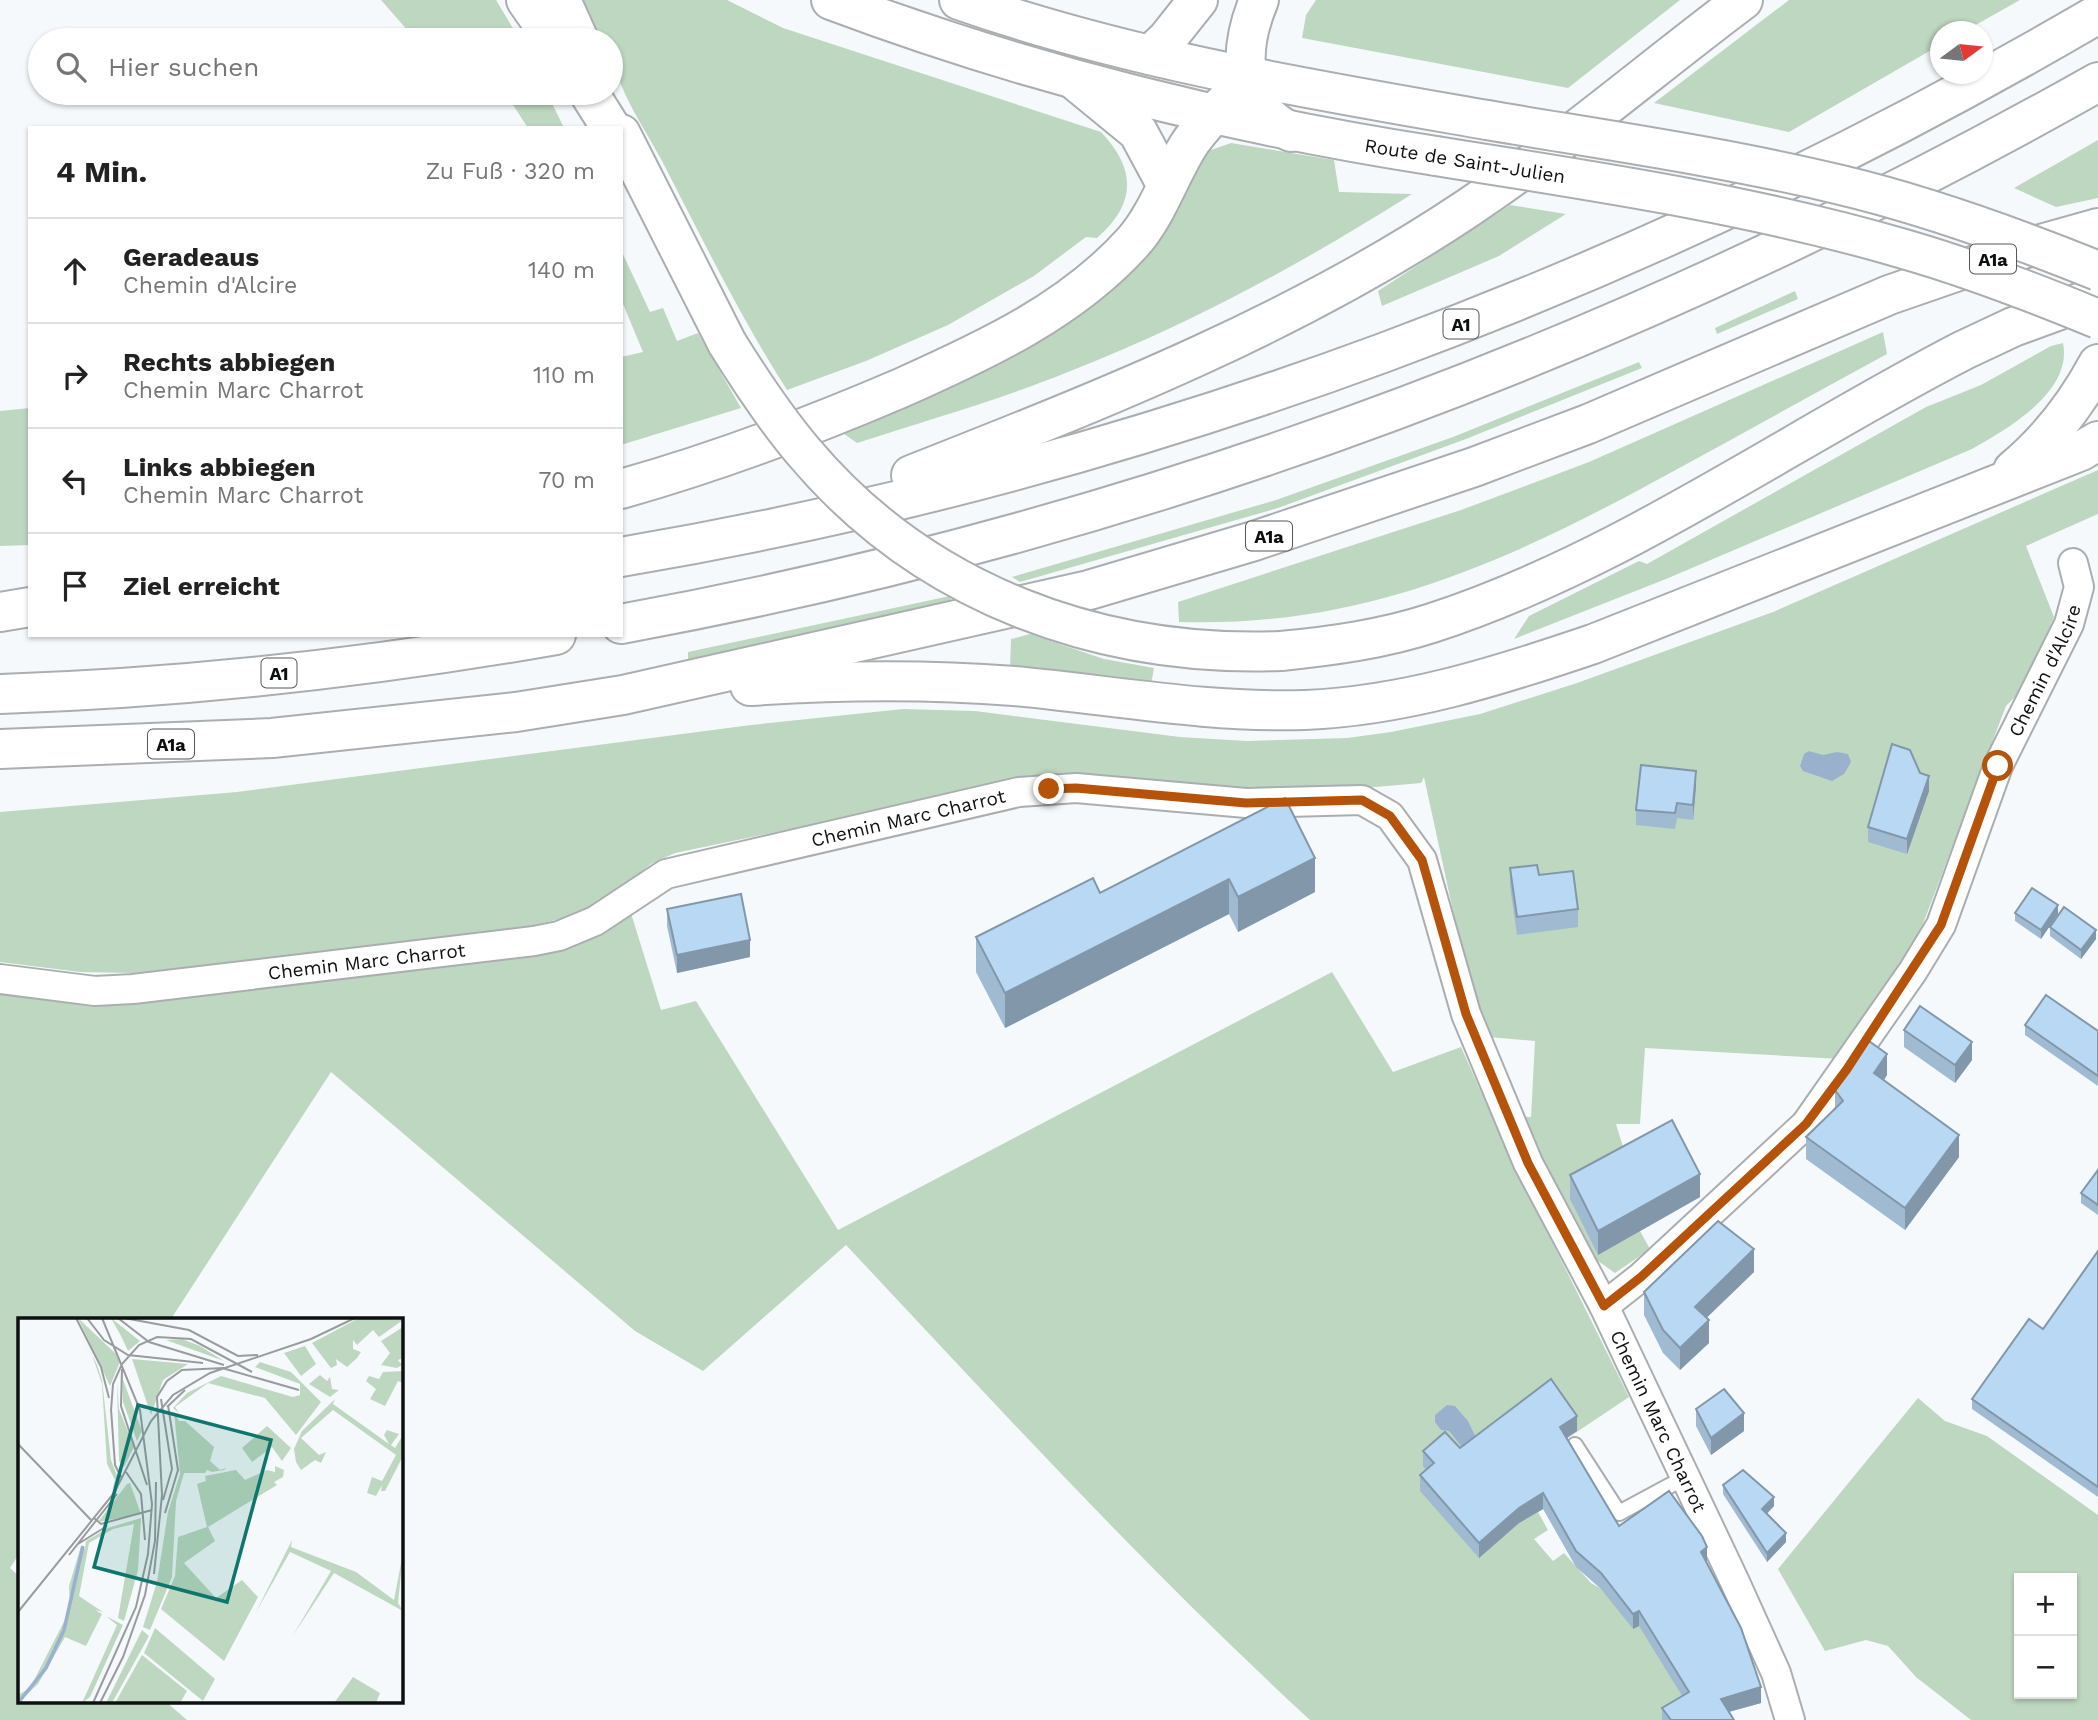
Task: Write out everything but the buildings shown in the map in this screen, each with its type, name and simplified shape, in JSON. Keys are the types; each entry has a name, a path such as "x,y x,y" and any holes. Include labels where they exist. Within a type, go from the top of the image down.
{"main road":[{"path":"526,0 565,22"},
{"name":"Route de Saint-Julien","path":"831,0 922,34 1077,82 1214,116 1292,132 1581,179 1792,220 1904,249 2098,319"},
{"path":"960,0 1074,37 1248,78 1715,159 1842,185 1948,215 2098,271"},
{"path":"1150,55 1198,0"},
{"path":"1259,0 1245,37 1248,78 1255,100 1268,118 1292,132"},
{"path":"781,525 1104,399 1272,322 1468,208 1593,117 1743,0"},
{"name":"A1","path":"623,557 781,525 947,487 1169,427 1440,332 1660,241 1844,153 2098,14"},
{"path":"623,488 811,425 967,358 1066,300 1133,241 1155,208 1191,142 1248,78"},
{"path":"1077,82 1125,118 1138,132 1166,184"},
{"path":"623,624 768,595 946,553 1185,484 1394,413 1589,335 1757,261 1938,170 2098,82"},
{"path":"597,105 610,126"},
{"path":"608,105 617,126"},
{"path":"626,148 727,343 777,417 831,482 898,538 973,586 1012,605 1054,621 1134,643 1221,653 1281,651 1389,634 1441,620 1521,589 1664,517 1953,356 2013,327 2098,296"},
{"name":"A1a","path":"0,749 272,738 465,719 623,695 1088,590 1370,504 1588,424 1889,295 2016,251 2098,228"},
{"path":"1988,487 2026,458 2052,433 2098,364"},
{"path":"623,695 897,680 1015,686 1243,710 1305,710 1379,702 1511,672 1593,644 2081,451 2098,441"},
{"path":"0,612 28,607"},
{"path":"0,628 28,626"},
{"name":"A1","path":"0,694 246,676 423,656 543,637"}],"street":[{"name":"Chemin d'Alcire","path":"1604,1306 1641,1277 1806,1124 1913,971 1941,925 1998,766 2069,624 2079,587 2073,563"},
{"name":"Chemin Marc Charrot","path":"0,979 95,991 133,989 534,941 559,936 594,921 666,874 1019,792 1076,788 1246,803 1362,800 1390,816 1422,860 1466,1014 1528,1163 1604,1306 1776,1673 1790,1720"}],"lane":[{"path":"1575,1445 1619,1513 1684,1478"}],"green space":[{"path":"381,0 496,0 513,28 406,28"},
{"path":"581,0 727,0 783,28 1101,132 1121,159 1126,173 1125,199 1110,225 1097,238 1086,237 1034,276 948,325 866,361 787,390 737,306 629,103 623,89 623,28 595,28"},
{"path":"1316,0 1680,0 1568,88 1302,38 1306,15"},
{"path":"1789,0 2020,0 1983,21 1930,21 1930,51 1789,132 1654,103"},
{"path":"513,105 553,105 563,126 527,126"},
{"path":"2098,140 2098,198 2056,207 2014,188"},
{"path":"1231,143 1334,160 1339,192 1412,194 1245,291 1113,354 1016,392 857,443 837,429 1169,221 1208,151"},
{"path":"1510,205 1566,214 1499,256 1382,306 1378,291"},
{"path":"623,254 650,312 663,308 677,341 698,333 741,408 623,444 623,357 643,352 623,304"},
{"path":"1795,291 1798,299 1717,334 1715,328"},
{"path":"1883,332 1887,354 1622,499 1502,556 1442,580 1380,599 1316,613 1249,621 1179,622 1178,602 1461,510 1589,462"},
{"path":"2063,343 2063,361 2058,377 2048,393 2019,420 1972,449 1666,579 1514,639 1529,616 1639,561 1647,564 1926,407 1981,385 2051,346"},
{"path":"1639,362 1642,368 1466,439 1278,508 1020,582 1012,577 1276,500 1453,437"},
{"path":"28,408 28,545 0,546 0,411"},
{"path":"2098,470 2098,514 2026,546 2054,617 2025,687 2006,706 1921,929 1840,1059 1645,1048 1640,1124 1616,1124 1629,1166 1598,1255 1640,1231 1650,1249 1615,1273 1588,1254 1546,1174 1521,1117 1531,1117 1535,1041 1489,1037 1469,985 1424,777 1421,783 1330,791 1250,790 1055,774 675,853 651,864 600,905 573,916 504,932 133,973 80,972 0,962 0,812 237,792 751,725 903,709 975,711 1180,737 1247,741 1347,738 1391,732 1480,714 1577,683 1773,612"},
{"path":"950,596 952,605 688,660 688,652"},
{"path":"1030,634 1104,659 1154,668 1151,685 1010,670 1011,639"},
{"path":"630,910 661,1010 696,1001 838,1230 1332,972 1393,1072 1461,1047 1511,1159 1629,1397 1541,1456 1566,1495 1538,1512 1548,1530 1534,1539 1553,1561 1564,1553 1591,1583 1603,1590 1633,1629 1641,1625 1689,1708 1668,1720 1310,1720 1131,1546 846,1245 703,1371 635,1331 331,1072 172,1318 18,1318 18,1556 10,1568 18,1575 18,1702 166,1702 187,1720 0,1720 0,992 44,999 147,1002 540,950"},
{"path":"1918,1398 1945,1421 1987,1436 2098,1515 2098,1720 1971,1720 1916,1677 1888,1646 1866,1640 1825,1651 1778,1569"}],"water":[{"path":"1809,751 1823,755 1837,752 1848,754 1851,762 1844,774 1832,781 1803,771 1800,766 1804,754"},
{"path":"1447,1405 1455,1406 1468,1421 1478,1442 1466,1452 1449,1431 1441,1430 1435,1422 1435,1415"}],"route":[{"path":"1049,789 1076,788 1246,803 1362,800 1390,816 1422,860 1466,1014 1528,1163 1604,1306 1641,1277 1806,1124 1847,1069 1941,925 1998,766"}]}
